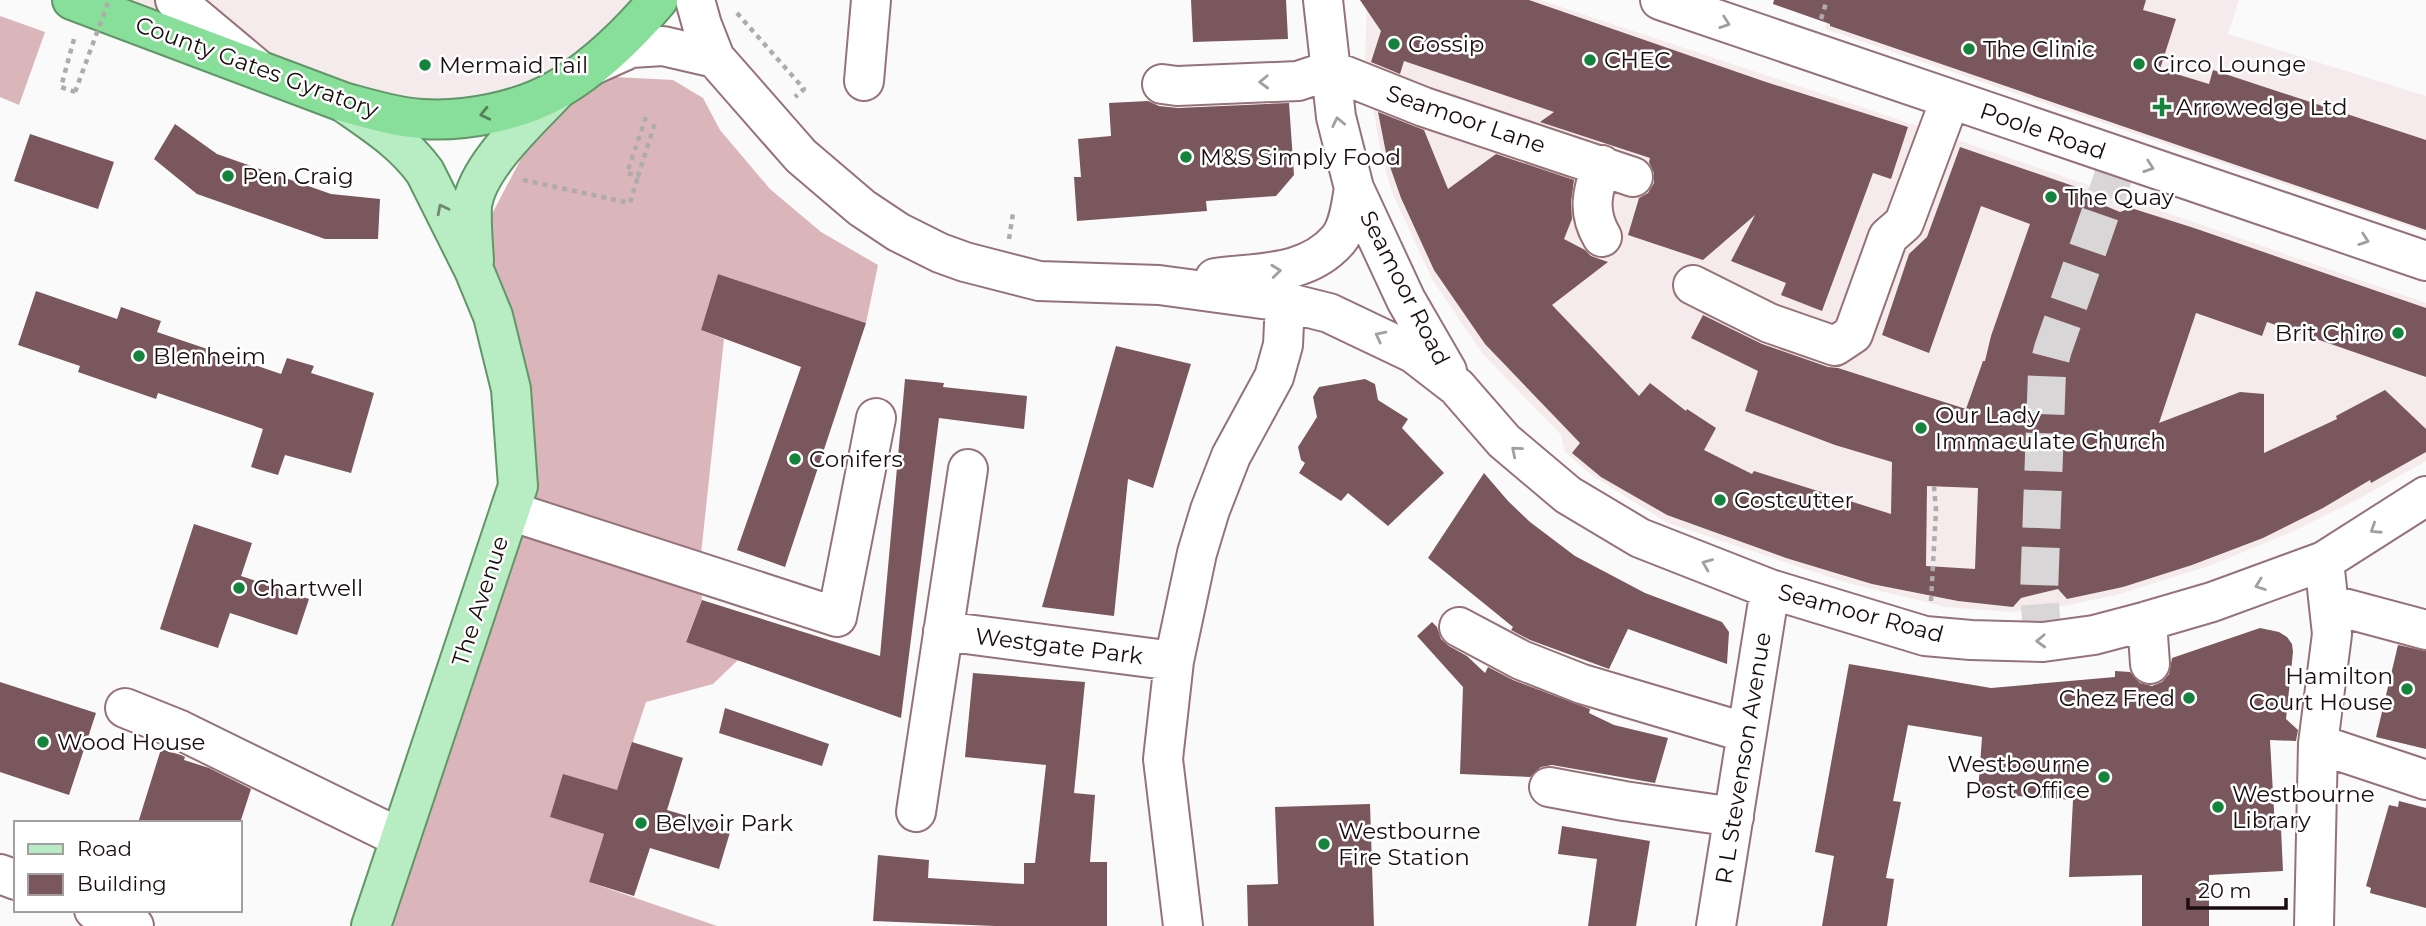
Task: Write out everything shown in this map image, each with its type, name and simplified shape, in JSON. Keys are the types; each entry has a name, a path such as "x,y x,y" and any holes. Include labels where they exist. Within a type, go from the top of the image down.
{"highway":[{"name":"County Gates Gyratory","path":"88,1 343,102 421,119 459,119 526,103 557,90 591,66 622,39 658,0"}],"main road":[{"name":"The Avenue","path":"474,270 472,207 479,182 485,171 557,90"},
{"name":"The Avenue","path":"343,102 387,132 416,160 425,172 474,270 493,316 511,388 518,486 371,926"}],"street":[{"path":"174,0 258,70"},
{"name":"Seamoor Road","path":"695,0 715,58 800,156 852,200 898,232 965,262 1039,281 1159,285 1285,302 1329,313 1413,353 1457,387"},
{"path":"864,81 871,0"},
{"name":"Seamoor Road","path":"1323,0 1336,117 1354,188 1410,308 1457,387 1504,441 1568,495 1640,538 1770,589 1925,636 2043,642 2094,635 2212,603 2324,561 2426,496"},
{"name":"Poole Road","path":"1660,0 2426,261"},
{"path":"591,66 631,48 663,46 715,58"},
{"path":"1162,84 1177,86 1298,81 1331,70"},
{"name":"Seamoor Lane","path":"1331,70 1424,107 1617,171 1590,202 1595,225 1602,237"},
{"path":"1693,285 1769,323 1835,346 1853,334 1888,237 1905,223 1950,100"},
{"name":"Seamoor Road","path":"1159,285 1294,269 1320,255 1339,239 1348,219 1354,188"},
{"path":"1183,926 1163,759 1174,661 1196,552 1210,510 1231,456 1274,377 1283,345 1285,302"},
{"path":"510,511 837,617 876,418"},
{"name":"Westgate Park","path":"916,812 968,469"},
{"path":"2314,926 2318,744 2332,634 2324,561"},
{"name":"R L Stevenson Avenue","path":"1716,926 1770,589"},
{"path":"2329,604 2426,630"},
{"path":"2147,621 2150,664"},
{"path":"1459,627 1521,660 1582,684 1747,733"},
{"name":"Westgate Park","path":"943,631 1174,661"},
{"path":"125,708 180,730 400,838"},
{"path":"2318,744 2426,780"},
{"path":"1549,786 1624,801 1734,817"},
{"path":"99,912 134,926"}],"path":[{"path":"88,1 75,92 61,87 88,1"},
{"path":"737,13 804,89 795,97 786,87"},
{"path":"638,176 627,173 646,117"},
{"path":"485,171 630,203 656,120"},
{"path":"1925,636 1933,591 1936,510 1934,486"}],"shaded area":[{"path":"72,0 658,0 622,39 459,119"},
{"path":"1367,0 1540,0 1921,127 2426,303 2426,461 2289,533 2212,565 2116,595 2063,606 2012,612 1946,607 1848,583 1668,523 1593,476 1565,452 1561,435 1482,353 1432,279 1392,192 1382,158 1365,63"},
{"path":"1834,0 2239,0 2228,34 2426,96 2426,232 1825,29"},
{"path":"0,16 45,32 19,105 0,97"},
{"path":"615,77 673,80 703,98 720,130 770,189 821,232 878,265 866,323 718,274 701,330 724,339 699,573 702,600 686,641 738,660 713,684 646,702 617,790 550,817 604,834 589,882 717,926 371,926 518,486 474,270 493,212 525,151 561,103"}],"building":[{"path":"1191,0 1286,0 1288,39 1193,42"},
{"path":"1360,0 1529,0 1763,81 1908,127 1891,179 1873,173 1822,311 1781,295 1786,283 1731,261 1755,215 1703,260 1628,235 1639,198 1648,193 1654,183 1650,158 1540,122 1554,112 1404,61 1400,74 1371,62 1381,31"},
{"path":"1774,0 2146,0 2143,10 2176,19 2160,69 2209,84 2213,70 2426,140 2426,230 1830,26 1773,4"},
{"name":"M&S Simply Food","path":"1148,101 1159,106 1178,108 1289,103 1294,175 1276,196 1206,201 1207,211 1077,221 1074,177 1081,177 1078,139 1111,136 1109,103"},
{"path":"1378,112 1424,130 1448,189 1496,154 1574,180 1572,219 1564,239 1591,256 1608,262 1552,305 1639,396 1650,383 1686,411 1687,409 1716,428 1704,450 1752,474 1754,471 1891,514 1892,462 1835,445 1745,411 1758,371 1691,338 1703,315 1762,344 1966,409 1985,361 1991,336 2030,224 1981,206 1929,353 1882,335 1909,254 1927,237 1960,147 2085,190 2089,199 2120,212 2131,208 2426,308 2426,377 2267,322 2262,336 2196,313 2159,423 2240,392 2264,394 2264,453 2337,419 2336,416 2385,390 2426,429 2426,452 2263,538 2123,587 2067,599 2058,589 2021,598 2013,607 1958,601 1872,584 1786,558 1667,515 1601,477 1572,453 1580,443 1485,344 1434,270 1401,198 1387,158","holes":["1927,486 1978,488 1975,569 1926,566"]},
{"name":"Pen Craig","path":"175,124 217,154 331,194 380,199 378,239 325,239 197,194 154,159"},
{"path":"30,134 114,162 98,209 14,181"},
{"name":"Conifers","path":"718,274 866,323 785,567 737,550 801,367 701,330"},
{"path":"36,291 117,319 121,307 161,321 157,332 281,374 287,358 314,366 311,373 374,393 351,473 285,455 278,475 251,467 263,429 158,393 156,399 78,372 80,366 18,345"},
{"path":"1116,346 1191,364 1153,488 1128,479 1114,616 1042,607"},
{"path":"905,379 944,383 943,387 1027,396 1024,429 939,418 901,718 686,642 702,600 880,656"},
{"path":"1365,379 1375,384 1378,400 1408,419 1402,428 1444,473 1388,526 1348,493 1341,501 1299,473 1305,463 1301,460 1298,447 1317,417 1313,397 1319,387"},
{"path":"1484,473 1530,522 1575,556 1645,593 1722,622 1729,632 1727,664 1628,629 1609,669 1530,640 1511,630 1513,627 1428,558"},
{"name":"Chartwell","path":"194,524 252,543 241,576 309,599 297,635 230,613 218,648 160,629"},
{"path":"1432,622 1441,639 1467,656 1485,673 1488,667 1513,680 1590,709 1589,713 1614,725 1668,738 1655,783 1552,765 1541,767 1530,777 1460,774 1463,687 1417,636"},
{"path":"2260,628 2279,632 2287,637 2293,652 2286,719 2298,730 2296,741 2270,740 2275,829 2281,829 2283,871 2209,875 2209,926 2142,926 2142,875 2069,877 2073,800 1978,793 1982,737 1908,725 1893,801 1901,802 1886,878 1894,879 1887,926 1822,926 1834,856 1815,852 1849,664 1991,688 2115,677 2115,671 2130,672 2140,683 2152,686 2162,682 2169,674 2172,658"},
{"name":"Hamilton Court House","path":"2398,645 2426,651 2426,749 2376,737"},
{"path":"973,673 1085,682 1074,793 1095,795 1090,862 1107,862 1107,926 995,926 873,921 878,855 929,860 928,878 1024,884 1024,863 1035,863 1046,765 965,757"},
{"name":"Wood House","path":"0,682 96,713 69,795 0,772"},
{"path":"725,708 829,744 822,766 719,733"},
{"name":"Belvoir Park","path":"632,742 683,758 667,810 731,829 719,869 650,848 634,896 589,882 604,834 550,817 563,774 617,790"},
{"path":"161,749 181,755 185,757 184,760 209,768 251,789 241,821 139,821"},
{"path":"2399,801 2426,808 2426,908 2370,893 2371,888 2366,886 2389,805 2398,807"},
{"name":"Westbourne Fire Station","path":"1370,804 1374,926 1248,926 1247,885 1278,884 1275,807"},
{"path":"1562,826 1650,841 1636,926 1588,926 1597,859 1558,854"}],"tunnel":[{"path":"2043,642 2039,593 2047,372 2120,157"}],"place":[{"name":"Gossip","path":"1394,44"},
{"name":"The Clinic","path":"1969,49"},
{"name":"CHEC","path":"1590,60"},
{"name":"Circo Lounge","path":"2139,64"},
{"name":"Mermaid Tail","path":"425,65"},
{"name":"Arrowedge Ltd","path":"2162,107"},
{"name":"M&S Simply Food","path":"1186,157"},
{"name":"Pen Craig","path":"228,176"},
{"name":"The Quay","path":"2051,197"},
{"name":"Brit Chiro","path":"2398,333"},
{"name":"Blenheim","path":"139,356"},
{"name":"Our Lady Immaculate Church","path":"1921,428"},
{"name":"Conifers","path":"795,459"},
{"name":"Costcutter","path":"1720,500"},
{"name":"Chartwell","path":"239,588"},
{"name":"Hamilton Court House","path":"2407,689"},
{"name":"Chez Fred","path":"2189,698"},
{"name":"Wood House","path":"43,742"},
{"name":"Westbourne Post Office","path":"2104,777"},
{"name":"Westbourne Library","path":"2218,807"},
{"name":"Belvoir Park","path":"641,823"},
{"name":"Westbourne Fire Station","path":"1324,844"}]}
